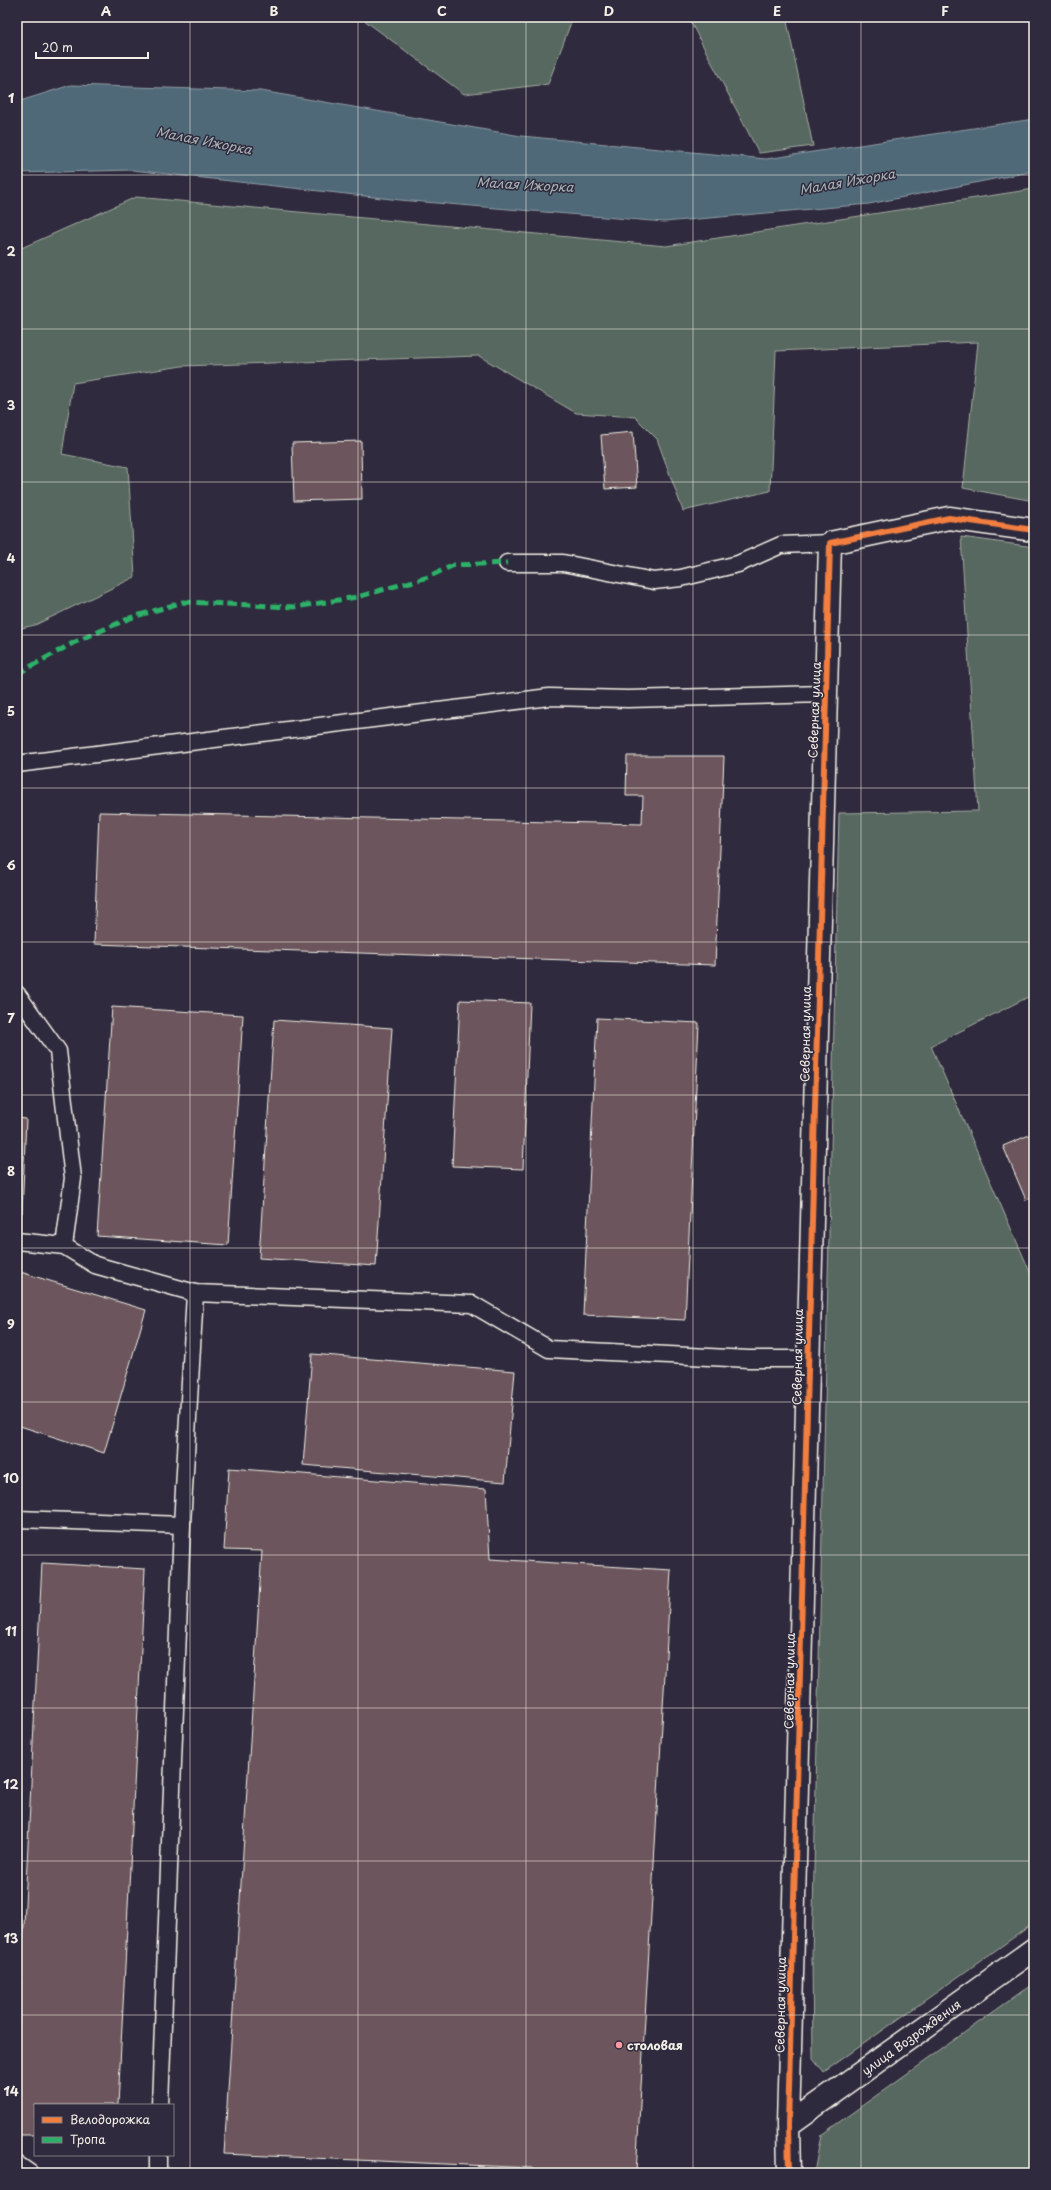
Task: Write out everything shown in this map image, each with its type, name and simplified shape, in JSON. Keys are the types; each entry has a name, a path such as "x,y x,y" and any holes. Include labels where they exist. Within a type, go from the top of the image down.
{"street":[{"path":"830,542 949,518 1034,530"},
{"name":"Северная улица","path":"789,2173 788,2125 830,542"},
{"name":"улица Возрождения","path":"788,2125 1034,1948"}],"lane":[{"path":"507,563 563,563 654,580 681,578 738,564 781,544 830,542"},
{"path":"17,764 549,698 628,699 825,694"},
{"path":"17,994 58,1050 73,1178 64,1246"},
{"path":"17,1240 64,1246 95,1265 195,1293 472,1304 549,1349 749,1359 808,1359"},
{"path":"160,2104 182,1525 195,1293"},
{"path":"17,1519 182,1525"},
{"path":"158,2156 158,2173"},
{"path":"17,2164 30,2173"}],"green space":[{"path":"360,17 573,17 548,84 464,94"},
{"path":"688,17 786,17 813,146 759,153"},
{"path":"1034,189 1034,501 963,488 978,342 776,351 770,491 683,511 657,439 635,417 576,413 479,356 182,366 73,383 62,454 128,467 135,577 35,625 17,629 17,250 136,197 666,246"},
{"path":"961,537 1034,547 1034,994 931,1046 1034,1281 1034,1923 824,2072 813,2058 812,1956 839,813 978,811"},
{"path":"1034,1983 1034,2173 814,2173 821,2135"}],"water":[{"name":"Малая Ижорка","path":"71,85 261,91 521,136 766,159 1034,119 1034,171 869,204 664,222 400,200 132,170 17,173 17,102"}],"building":[{"path":"633,432 637,487 605,489 601,435"},
{"path":"361,441 362,499 294,501 292,443"},
{"path":"627,756 724,756 715,965 94,944 99,812 642,824 643,796 626,796"},
{"path":"460,1000 530,1003 523,1169 452,1166"},
{"path":"112,1007 243,1015 228,1245 97,1236"},
{"path":"597,1018 699,1023 685,1320 583,1315"},
{"path":"274,1020 392,1028 376,1266 259,1258"},
{"path":"17,1118 26,1119 22,1213 17,1212"},
{"path":"1034,1133 1034,1197 1026,1200 1003,1146"},
{"path":"17,1271 146,1310 104,1453 17,1425"},
{"path":"312,1354 515,1371 505,1482 303,1465"},
{"path":"229,1468 486,1489 490,1559 671,1570 636,2173 533,2173 533,2168 224,2154 262,1551 224,1550"},
{"path":"42,1563 145,1569 118,2104 34,2104 34,2135 17,2135 17,2066"}],"marked path":[{"path":"17,674 73,643 130,618 183,602 295,607 357,597 428,577 454,565 507,563"}],"cycle path":[{"path":"789,2173 788,2125 830,543 949,518 1034,530"}],"place":[{"name":"столовая","path":"619,2045"}]}
